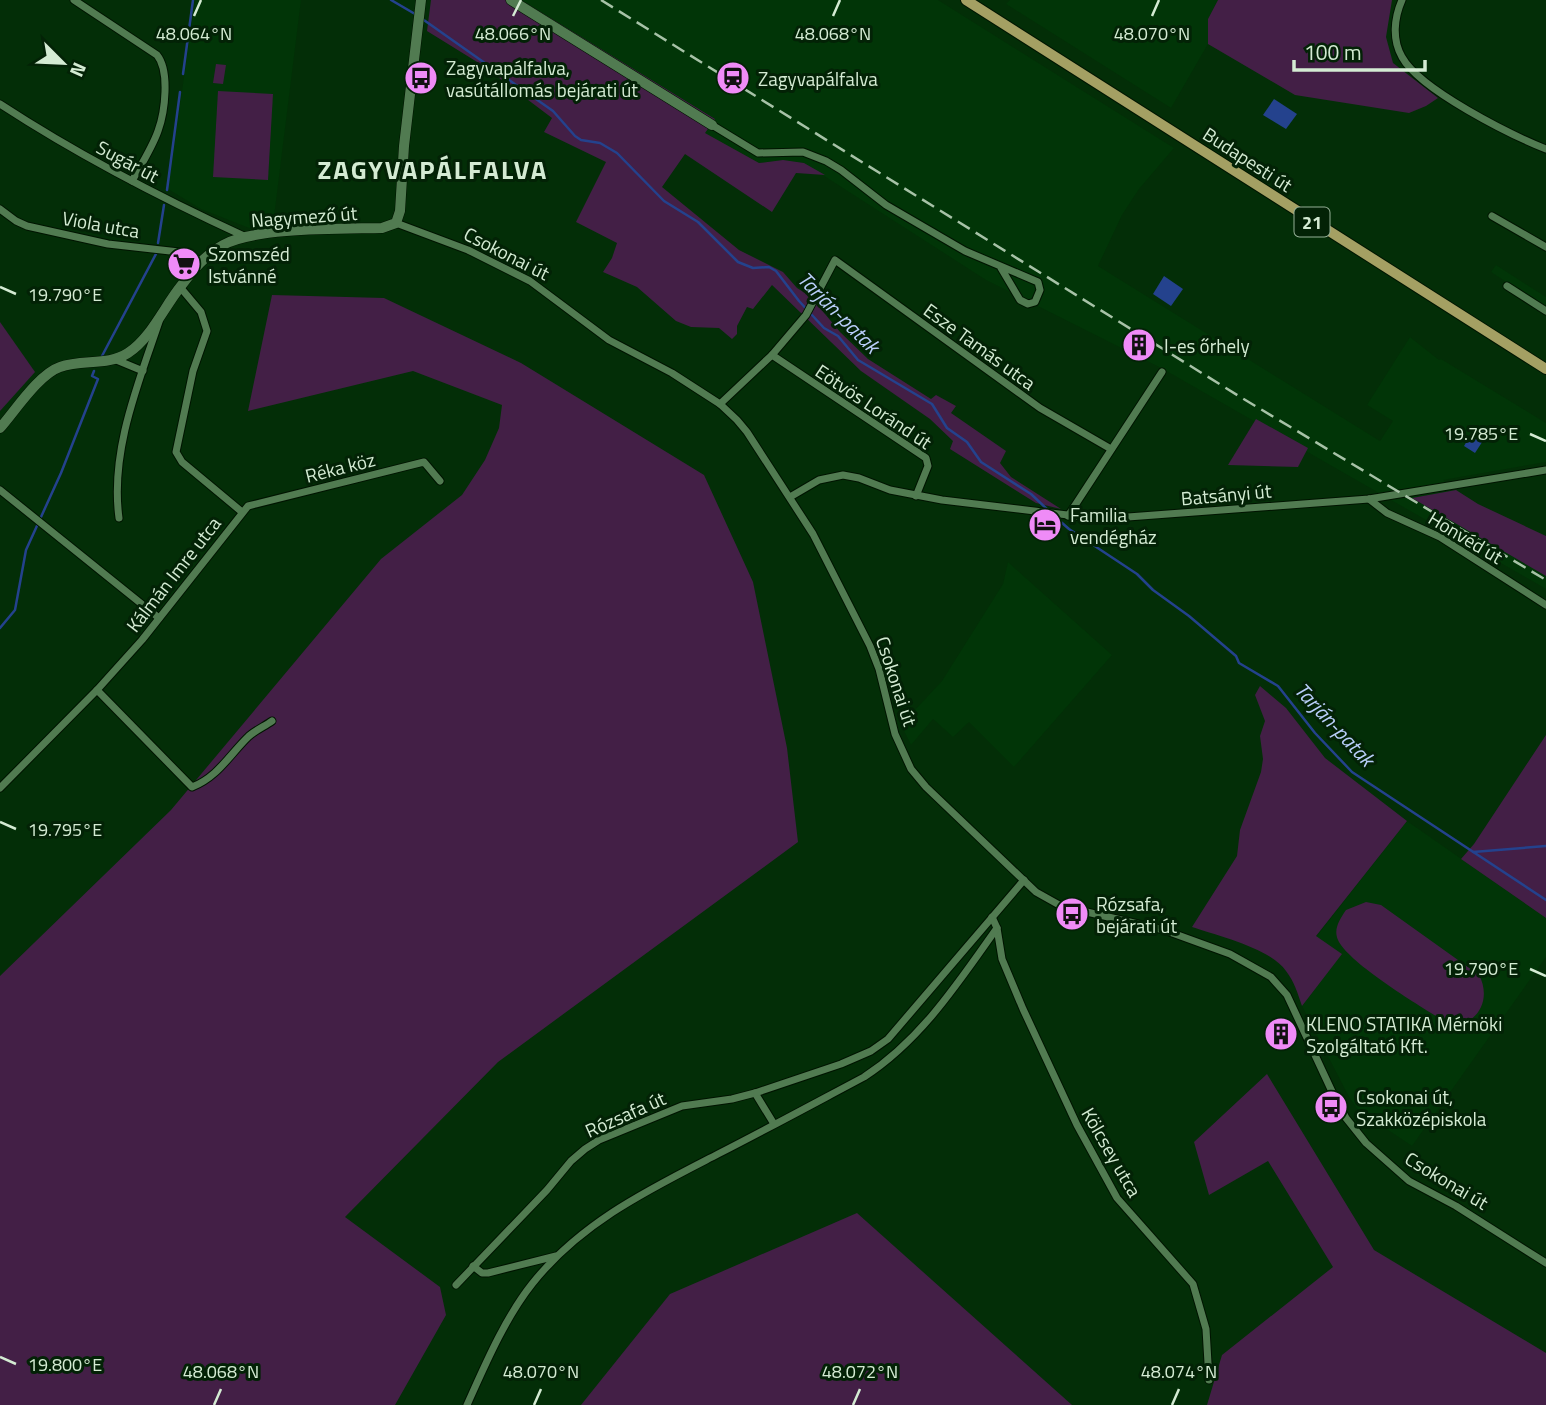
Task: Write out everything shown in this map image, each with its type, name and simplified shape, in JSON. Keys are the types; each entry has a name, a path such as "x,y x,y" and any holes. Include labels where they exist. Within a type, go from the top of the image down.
{"main road":[{"path":"511,0 712,125"},
{"name":"Budapesti út","path":"966,0 1546,369"},
{"path":"396,223 400,211 404,146 420,4"},
{"name":"Nagymező út","path":"0,428 55,370 69,365 114,359 135,347 201,261 223,245 247,237 382,228 396,223"}],"street":[{"path":"74,0 157,55 163,64 165,83 160,125 132,181"},
{"path":"1402,0 1395,34 1396,46 1406,64 1428,83 1480,117 1546,149"},
{"name":"Sugár út","path":"0,104 52,138 132,181 247,237"},
{"path":"712,125 758,153 803,152 826,161 886,205 965,251 1038,282 1040,290 1035,302 1028,304 1020,300 1001,268"},
{"name":"Viola utca","path":"0,209 27,226 108,244 179,252 201,261"},
{"path":"1492,216 1546,247"},
{"name":"Csokonai út","path":"396,223 468,250 522,276 610,340 672,373 720,404 747,432 813,534 870,646 879,669 895,734 911,769 926,787 1045,898 1074,909 1164,930 1230,954 1271,977 1287,995 1335,1098 1346,1118 1366,1143 1409,1181 1456,1206 1546,1263"},
{"name":"Esze Tamás utca","path":"772,355 809,312 835,260 1034,404 1111,449"},
{"path":"1507,286 1546,311"},
{"name":"Kálmán Imre utca","path":"0,788 97,690 159,618 242,512 182,462 176,452 193,371 207,331 201,312 180,287"},
{"name":"Nagymező út","path":"119,518 119,465 132,404 162,312"},
{"path":"720,404 772,355"},
{"name":"Eötvös Loránd út","path":"772,355 926,458 928,466 916,495"},
{"path":"114,359 143,371"},
{"path":"1068,516 1162,372"},
{"name":"Réka köz","path":"242,512 247,506 424,462 440,481"},
{"name":"Batsányi út","path":"790,497 819,480 843,475 916,495 1101,519 1369,499 1546,470"},
{"path":"0,490 159,618"},
{"name":"Honvéd út","path":"1369,499 1387,513 1440,537 1546,605"},
{"path":"97,690 192,787 222,768 250,735 272,721"},
{"name":"Rózsafa út","path":"456,1285 585,1149 599,1140 682,1106 755,1093 841,1064 871,1051 888,1039 1024,880"},
{"path":"467,1405 486,1363 525,1293 557,1256 601,1218 638,1195 864,1077 901,1050 926,1025 997,928 992,917"},
{"name":"Kölcsey utca","path":"997,928 1002,959 1023,1009 1077,1125 1117,1198 1193,1284 1206,1329 1209,1380"},
{"path":"755,1093 774,1124"},
{"path":"473,1266 482,1273 488,1273 557,1256"}],"shaded area":[{"path":"195,0 301,0 273,225 249,228 201,209 168,189"},
{"path":"431,0 521,0 715,119 705,133 759,163 783,160 804,163 825,175 796,173 772,212 685,154 662,187 739,250 783,272 797,288 810,296 840,332 868,359 931,399 936,395 956,406 951,413 1006,451 1000,463 1011,477 1061,509 1036,503 950,449 953,441 930,419 861,371 772,285 753,309 747,307 737,326 737,334 732,339 719,328 691,327 676,321 637,287 603,272 617,243 576,222 606,162 544,132 552,118 482,65 427,31"},
{"path":"521,0 938,0 1174,148 1139,189 1122,215 1098,266 1380,441 1393,421 1367,405 1410,337 1439,360 1546,423 1546,462 1443,480 1456,490 1414,498 1546,576 1546,589 1163,369 986,280 804,163 783,160 759,163 704,133 715,119"},
{"path":"1010,0 1218,0 1208,19 1208,44 1171,108 1006,4"},
{"path":"1218,0 1392,0 1386,37 1393,63 1438,98 1409,113 1295,95 1208,44 1208,19"},
{"path":"216,64 226,65 223,84 213,83"},
{"path":"218,91 273,94 268,180 213,177"},
{"path":"1496,265 1546,297 1546,308 1491,272"},
{"path":"272,295 384,298 521,363 704,475 753,582 787,748 798,842 498,1062 345,1217 440,1287 446,1315 395,1405 0,1405 0,976 171,810 381,559 462,495 485,460 499,428 502,405 413,371 248,411"},
{"path":"0,322 35,372 0,411"},
{"path":"1256,419 1308,448 1298,467 1228,465"},
{"path":"1456,490 1478,504 1546,536 1546,576 1412,498"},
{"path":"1008,562 1112,655 1014,767 969,722 953,737 933,719 911,745 901,725 942,681 1003,584"},
{"path":"1260,686 1286,708 1325,758 1407,821 1316,936 1342,954 1302,1006 1291,979 1278,963 1256,949 1192,927 1237,856 1240,830 1261,772 1263,759 1260,736 1265,721 1255,695"},
{"path":"1546,735 1546,918 1461,859 1474,844"},
{"path":"1407,821 1546,918 1546,957 1412,1146 1358,1110 1302,1006 1341,954 1316,937"},
{"path":"1366,902 1381,905 1479,975 1483,984 1483,1002 1474,1016 1467,1021 1448,1023 1371,973 1345,950 1337,936 1340,921 1346,910"},
{"path":"1267,1074 1374,1250 1546,1353 1546,1405 1207,1405 1222,1355 1333,1267 1268,1161 1209,1195 1194,1142"},
{"path":"857,1213 1072,1405 581,1405 670,1294"}],"water":[{"path":"1274,99 1297,114 1286,129 1263,115"},
{"path":"1164,276 1183,289 1171,306 1153,294"},
{"path":"1476,426 1488,433 1475,453 1464,446"}],"waterway":[{"path":"183,74 193,0"},
{"name":"Tarján-patak","path":"391,0 415,14"},
{"name":"Tarján-patak","path":"421,18 553,111 575,136 581,140 600,143 617,153 664,201 698,222 738,262 753,268 769,267 776,271 799,301 824,328 838,336 858,360 932,404 947,428 967,442 981,462 1031,494 1049,511"},
{"path":"167,190 180,92"},
{"path":"158,243 164,205"},
{"path":"102,356 157,252"},
{"path":"0,628 15,610 26,550 61,473 98,379 92,376 94,371"},
{"name":"Tarján-patak","path":"1054,516 1137,574 1153,590 1236,656 1239,663 1278,686 1315,733 1352,772 1546,900"},
{"path":"1473,852 1546,846"}],"railway":[{"path":"601,0 1242,398 1546,580"}],"place":[{"name":"Zagyvapálfalva, vasútállomás bejárati út","path":"421,78"},
{"name":"Zagyvapálfalva","path":"733,78"},
{"name":"Szomszéd Istvánné","path":"184,264"},
{"name":"I-es őrhely","path":"1139,345"},
{"name":"Familia vendégház","path":"1045,525"},
{"name":"Rózsafa, bejárati út","path":"1072,914"},
{"name":"KLENO STATIKA Mérnöki Szolgáltató Kft.","path":"1281,1034"},
{"name":"Csokonai út, Szakközépiskola","path":"1331,1107"}],"district":[{"name":"ZAGYVAPÁLFALVA","path":"433,169"}]}
